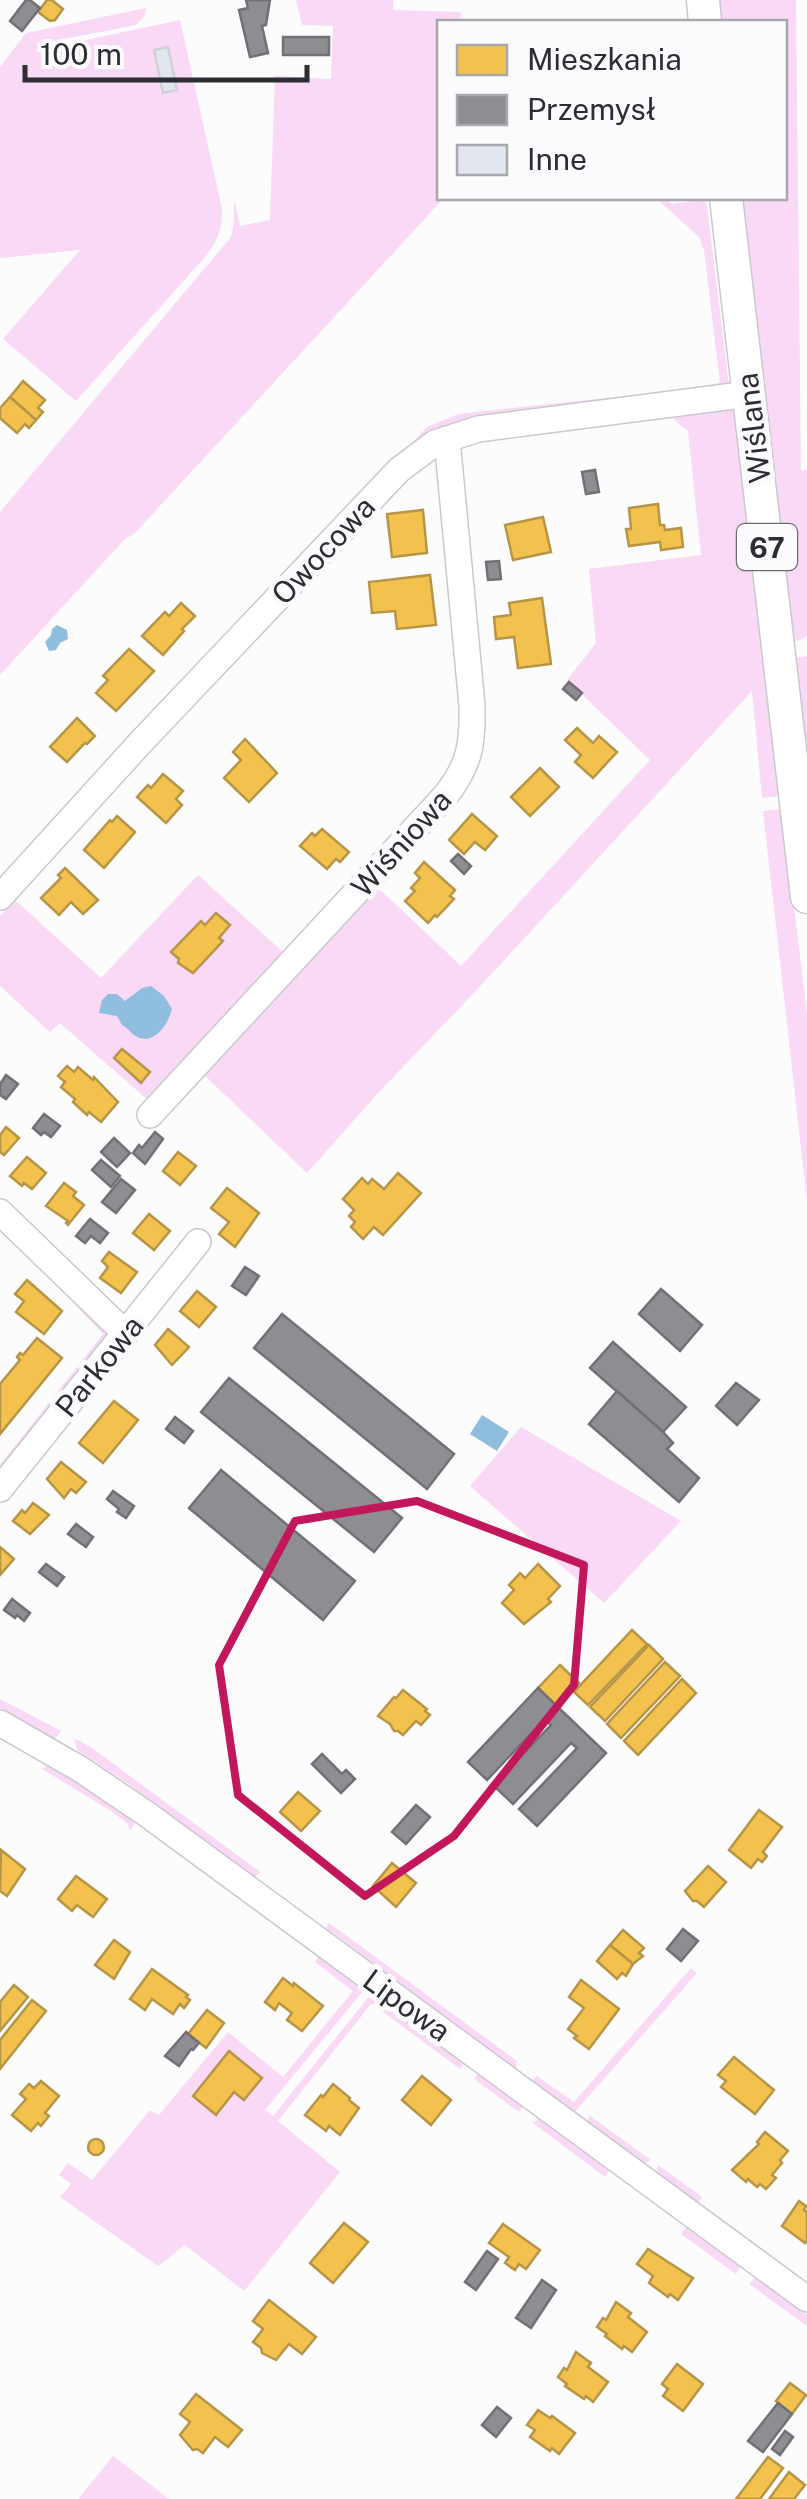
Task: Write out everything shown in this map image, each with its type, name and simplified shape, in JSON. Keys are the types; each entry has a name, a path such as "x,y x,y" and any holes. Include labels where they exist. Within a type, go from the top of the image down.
{"main road":[{"name":"Wiślana","path":"726,200 807,897"}],"street":[{"name":"Owocowa","path":"0,897 399,470 426,449 460,434 503,425 749,394"},
{"name":"Wiśniowa","path":"150,1115 446,794 465,766 473,735 472,706 447,439"},
{"path":"0,1212 126,1334"},
{"name":"Parkowa","path":"0,1488 198,1242"},
{"name":"Lipowa","path":"0,1723 134,1805 807,2298"}],"highlighted area":[{"path":"417,1501 584,1565 574,1685 454,1836 365,1896 238,1795 219,1665 295,1521"}],"shaded area":[{"path":"296,0 393,0 393,10 461,12 460,20 437,20 437,200 442,200 0,675 0,512 231,237 234,199 240,226 270,220 275,76 331,79 333,26 302,25"},
{"path":"716,0 796,0 801,471 807,469 807,636 797,641 792,641 735,200 787,200 787,20 717,20"},
{"path":"146,8 136,25 39,44 39,50 180,20 222,209 221,224 205,257 76,401 3,339 80,250 0,258 0,67 26,33"},
{"path":"658,200 672,204 706,200 729,385 698,388 720,383 704,250 699,237"},
{"path":"670,391 670,398 446,431 411,444 427,427 458,414"},
{"path":"739,407 781,796 762,798 752,691 307,1173 200,1071 375,885 461,966 650,760 567,680 596,643 589,569 701,555 688,431 672,418"},
{"path":"807,656 807,745 794,658"},
{"path":"782,809 807,1013 807,1201 763,811"},
{"path":"198,875 285,954 149,1101 60,1023 50,1032 0,986 0,916 15,900 101,978"},
{"path":"58,1284 110,1333 0,1472 0,1465 103,1334"},
{"path":"521,1427 681,1521 604,1603 470,1486"},
{"path":"0,1699 61,1731 55,1739 0,1708"},
{"path":"74,1738 260,1872 255,1877 77,1750"},
{"path":"53,1762 136,1821 130,1831 127,1823 111,1811 42,1769"},
{"path":"329,1923 517,2061 516,2070 326,1928"},
{"path":"320,1953 360,1981 363,1991 265,2110 273,2116 371,1994 377,1999 373,2005 278,2121 340,2172 244,2291 185,2245 158,2266 60,2197 71,2184 59,2175 68,2163 92,2180 150,2110 159,2115 228,2032 283,2077 353,1991 315,1962"},
{"path":"691,1968 697,1973 574,2113 531,2081 537,2076 574,2102"},
{"path":"388,2006 466,2060 460,2069 382,2011"},
{"path":"481,2069 524,2105 519,2112 474,2079"},
{"path":"589,2115 651,2160 639,2166 587,2124"},
{"path":"539,2119 609,2171 605,2177 533,2123"},
{"path":"658,2165 702,2197 695,2208 655,2178"},
{"path":"686,2227 741,2266 736,2274 681,2234"},
{"path":"755,2277 807,2315 807,2326 749,2284"},
{"path":"113,2456 169,2499 78,2499"}],"water":[{"path":"57,625 67,630 68,639 49,651 45,642"},
{"path":"151,986 172,1009 163,1028 153,1037 134,1035 117,1016 99,1013 108,994 117,994 125,1001"},
{"path":"482,1415 509,1432 497,1451 470,1434"}],"building: Mieszkania":[{"path":"47,0 63,9 55,20 50,21 38,12"},
{"path":"23,381 45,400 38,408 43,412 36,420 10,397"},
{"path":"10,397 36,420 17,433 0,418 0,408"},
{"path":"658,504 660,525 665,530 681,528 683,547 661,550 660,542 629,546 629,508"},
{"path":"423,510 427,553 392,557 387,514"},
{"path":"543,517 551,552 513,560 505,525"},
{"path":"430,575 436,625 397,629 395,611 372,613 369,582"},
{"path":"542,598 551,664 518,668 514,637 496,639 494,617 511,615 509,603"},
{"path":"181,603 195,616 163,655 142,636 165,612 169,616"},
{"path":"129,649 154,671 116,711 96,693 108,680 103,676"},
{"path":"77,718 95,736 67,762 50,747"},
{"path":"577,728 593,743 599,736 617,752 593,778 575,762 581,755 565,740"},
{"path":"245,739 277,773 249,802 224,778 241,760 233,752"},
{"path":"540,768 559,787 530,816 511,797"},
{"path":"163,774 183,791 176,799 182,805 166,823 137,797"},
{"path":"472,814 497,836 485,850 475,842 464,854 449,840"},
{"path":"117,816 135,832 104,868 84,850"},
{"path":"322,829 349,852 327,869 300,846"},
{"path":"424,862 455,890 450,896 454,899 428,923 405,901 415,891 411,888 420,878 415,873"},
{"path":"65,868 98,900 83,914 71,902 59,915 41,898 61,878 58,875"},
{"path":"216,913 230,925 219,938 223,941 193,973 178,963 171,952 201,921 205,925"},
{"path":"122,1049 150,1072 141,1083 114,1058"},
{"path":"67,1066 74,1072 78,1067 93,1080 94,1077 118,1102 101,1122 89,1112 87,1115 61,1087 65,1082 58,1076"},
{"path":"6,1127 19,1138 4,1155 0,1152 0,1135"},
{"path":"178,1152 196,1166 180,1185 163,1171"},
{"path":"27,1157 46,1173 32,1189 10,1176"},
{"path":"398,1173 421,1193 383,1235 374,1227 363,1239 351,1227 355,1222 349,1216 354,1210 343,1199 362,1178 368,1184 372,1179 384,1189"},
{"path":"64,1183 84,1205 68,1225 68,1221 46,1206"},
{"path":"227,1188 259,1213 235,1247 219,1234 229,1222 211,1208"},
{"path":"149,1214 170,1231 154,1250 133,1233"},
{"path":"109,1252 137,1272 121,1293 100,1278 108,1267 102,1261"},
{"path":"27,1280 62,1311 44,1334 16,1312 24,1301 15,1294"},
{"path":"197,1291 216,1307 199,1327 180,1311"},
{"path":"168,1329 189,1347 172,1365 155,1345"},
{"path":"37,1338 62,1358 0,1434 0,1384 20,1360 20,1353 23,1355"},
{"path":"114,1401 138,1420 103,1463 79,1443"},
{"path":"61,1462 86,1482 76,1493 71,1489 64,1498 47,1479"},
{"path":"33,1503 49,1515 30,1534 13,1521"},
{"path":"0,1547 14,1559 0,1575"},
{"path":"538,1564 560,1586 548,1599 551,1602 524,1624 502,1603 514,1590 509,1585 520,1573 525,1578"},
{"path":"632,1630 647,1644 588,1705 574,1692"},
{"path":"649,1645 663,1659 605,1721 590,1707"},
{"path":"665,1662 680,1676 621,1738 607,1724"},
{"path":"560,1665 579,1683 557,1707 538,1688"},
{"path":"682,1679 696,1693 638,1755 624,1741"},
{"path":"403,1690 430,1715 421,1725 416,1721 403,1735 378,1716"},
{"path":"298,1792 320,1811 301,1831 280,1812"},
{"path":"759,1810 782,1827 763,1852 767,1856 751,1868 729,1850"},
{"path":"1,1850 25,1869 7,1896 0,1891"},
{"path":"392,1863 416,1883 396,1907 373,1886"},
{"path":"708,1866 726,1882 704,1907 685,1891"},
{"path":"76,1876 107,1899 93,1917 77,1905 72,1911 58,1899"},
{"path":"623,1930 644,1948 639,1953 643,1956 633,1964 610,1945"},
{"path":"114,1940 130,1952 114,1979 95,1965"},
{"path":"610,1945 633,1964 626,1976 622,1973 617,1979 597,1961"},
{"path":"152,1969 188,1995 190,2000 184,2008 180,2004 173,2014 152,1999 145,2010 130,1999"},
{"path":"283,1978 323,2006 302,2031 287,2020 292,2013 279,2003 275,2010 265,2002"},
{"path":"581,1980 619,2009 589,2049 568,2029 584,2008 569,1997"},
{"path":"14,1985 28,1997 0,2031 0,2002"},
{"path":"32,2000 46,2011 0,2069 0,2040"},
{"path":"207,2010 224,2023 206,2048 188,2034"},
{"path":"229,2051 262,2078 244,2100 234,2092 216,2115 193,2096"},
{"path":"734,2057 774,2090 755,2114 721,2087 726,2081 718,2075"},
{"path":"422,2076 451,2100 431,2125 402,2100"},
{"path":"41,2081 59,2096 45,2113 49,2116 41,2126 38,2123 31,2131 12,2115 26,2099 20,2094 29,2084 34,2088"},
{"path":"333,2084 359,2108 340,2135 329,2126 326,2131 305,2115"},
{"path":"765,2132 788,2151 772,2175 776,2178 766,2189 748,2179 746,2182 732,2170 759,2144"},
{"path":"96,2139 104,2147 96,2155 88,2147"},
{"path":"799,2201 807,2212 805,2243 782,2226"},
{"path":"344,2223 368,2242 333,2283 310,2263"},
{"path":"503,2224 540,2250 526,2269 519,2264 515,2270 505,2263 509,2257 489,2243"},
{"path":"648,2249 693,2278 678,2300 649,2283 653,2276 637,2264"},
{"path":"269,2300 316,2337 302,2354 289,2344 276,2360 262,2353 253,2342 263,2329 253,2321"},
{"path":"616,2302 647,2332 632,2352 624,2346 622,2349 597,2327"},
{"path":"576,2352 608,2382 593,2402 565,2386 558,2377 564,2368 567,2370"},
{"path":"677,2364 703,2384 683,2411 663,2396 668,2389 662,2384"},
{"path":"790,2383 806,2395 792,2414 776,2401"},
{"path":"196,2394 242,2430 228,2447 215,2437 203,2453 193,2450 180,2435 190,2422 180,2414"},
{"path":"538,2410 575,2433 559,2454 530,2437 535,2430 527,2425"},
{"path":"768,2457 783,2468 760,2499 736,2499"},
{"path":"789,2472 805,2485 794,2499 769,2499"}],"building: Przemysł":[{"path":"26,0 40,8 22,31 10,21"},
{"path":"246,0 270,0 266,25 262,26 268,53 250,57 239,10 248,8"},
{"path":"283,37 329,37 329,55 283,55"},
{"path":"595,470 599,492 586,494 582,472"},
{"path":"499,561 501,579 488,580 486,562"},
{"path":"569,682 582,693 576,700 563,689"},
{"path":"458,854 471,866 464,874 451,861"},
{"path":"6,1075 18,1084 6,1099 0,1095 0,1084"},
{"path":"44,1114 60,1126 51,1137 33,1128"},
{"path":"155,1132 163,1139 145,1164 133,1153"},
{"path":"114,1138 130,1153 117,1167 101,1152"},
{"path":"101,1160 120,1176 111,1187 92,1170"},
{"path":"121,1179 135,1190 116,1213 102,1202"},
{"path":"90,1219 108,1233 100,1243 91,1236 85,1243 76,1236"},
{"path":"245,1267 259,1276 246,1295 232,1286"},
{"path":"661,1289 702,1325 680,1351 639,1314"},
{"path":"282,1314 454,1454 427,1489 254,1348"},
{"path":"613,1342 686,1407 663,1432 590,1368"},
{"path":"229,1378 402,1518 374,1552 201,1412"},
{"path":"736,1383 759,1400 737,1425 716,1406"},
{"path":"617,1391 663,1432 673,1443 667,1449 699,1478 679,1502 589,1424"},
{"path":"175,1417 193,1431 184,1443 166,1429"},
{"path":"221,1470 355,1581 323,1620 189,1508"},
{"path":"113,1491 134,1506 126,1518 107,1499"},
{"path":"76,1524 93,1537 86,1547 68,1534"},
{"path":"46,1564 64,1577 57,1586 39,1572"},
{"path":"12,1599 30,1613 24,1621 4,1610"},
{"path":"538,1688 606,1753 537,1826 519,1809 577,1748 571,1743 513,1804 493,1785 551,1725 545,1719 487,1780 468,1762"},
{"path":"322,1754 342,1774 346,1770 355,1779 341,1793 312,1764"},
{"path":"416,1805 430,1817 406,1844 392,1832"},
{"path":"683,1929 698,1941 681,1961 667,1949"},
{"path":"186,2032 199,2043 179,2066 165,2056"},
{"path":"487,2251 498,2259 476,2290 465,2282"},
{"path":"542,2280 556,2290 531,2328 516,2318"},
{"path":"778,2403 792,2414 763,2452 748,2441"},
{"path":"497,2407 511,2418 496,2437 482,2425"},
{"path":"785,2431 793,2437 780,2455 772,2449"}],"building: Inne":[{"path":"168,47 177,90 163,93 154,50"}]}
